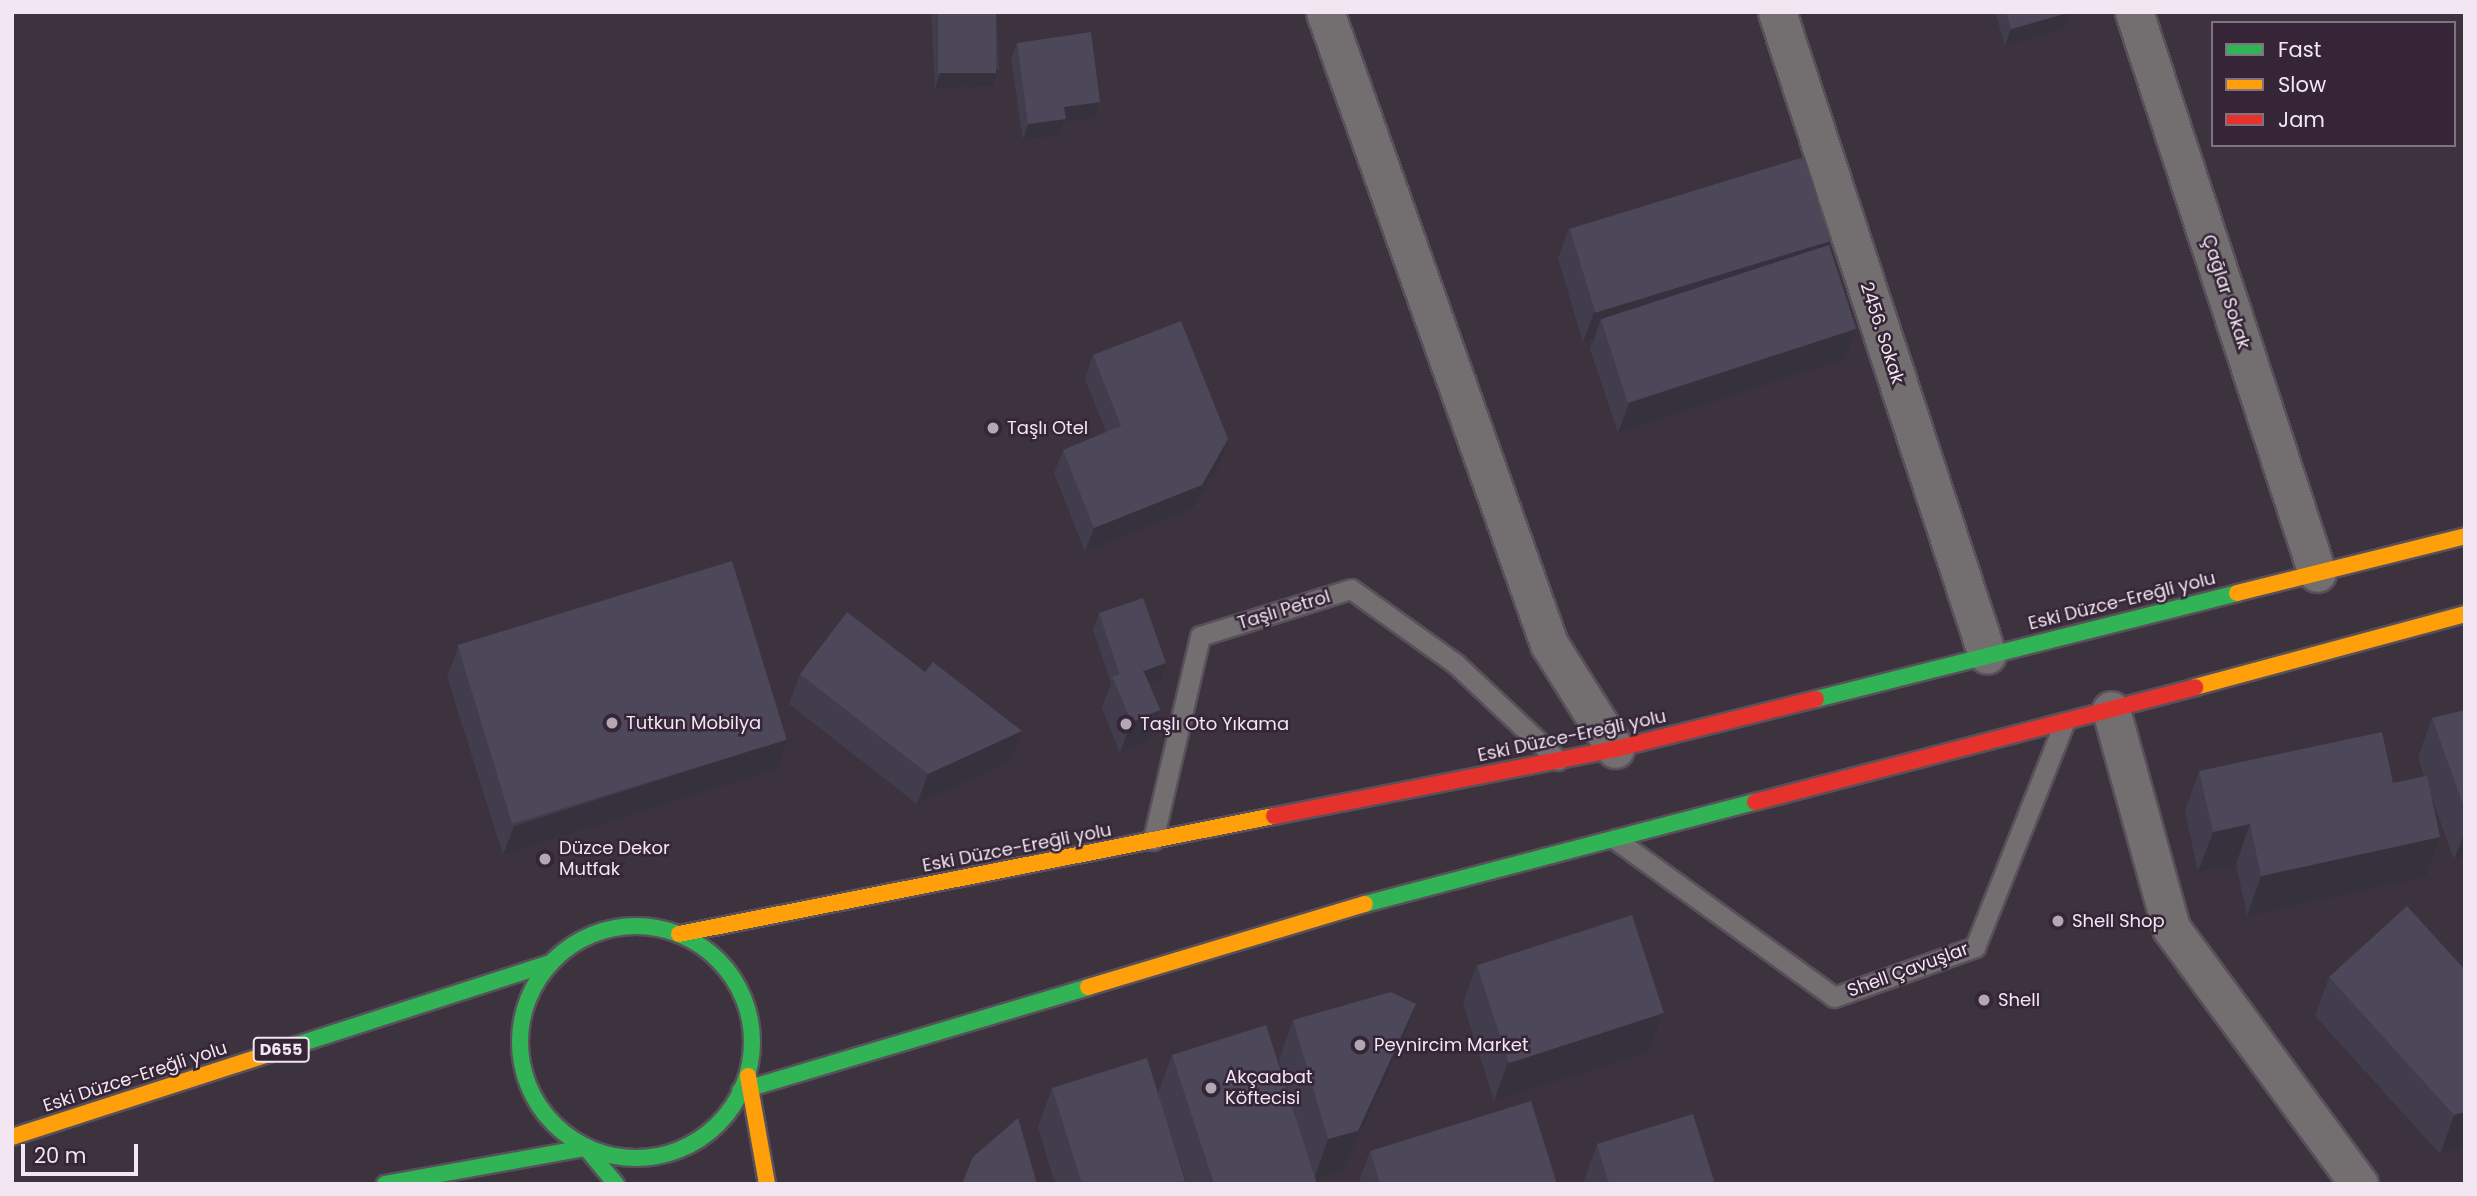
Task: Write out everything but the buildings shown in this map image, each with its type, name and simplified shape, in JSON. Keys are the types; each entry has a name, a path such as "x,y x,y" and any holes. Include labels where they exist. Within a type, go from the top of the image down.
{"main road":[{"name":"Eski Düzce-Ereğli yolu","path":"678,934 1615,749 2465,536"},
{"path":"385,1184 586,1148 625,1158 665,1156 702,1140 731,1111 746,1085 1394,895 1612,836 2064,723 2465,614"},
{"path":"616,1184 586,1148 545,1114 530,1092 519,1053 521,1016 535,982 550,963 589,934 625,924 662,927 696,941 724,965 744,996 753,1036 746,1085 767,1184"},
{"name":"Eski Düzce-Ereğli yolu","path":"12,1137 550,963"}],"street":[{"path":"1325,12 1549,644 1615,749"},
{"name":"2456. Sokak","path":"1777,12 1987,654"},
{"name":"Çağlar Sokak","path":"2134,12 2318,573"},
{"path":"2111,710 2172,928 2359,1184"}],"lane":[{"name":"Taşlı Petrol","path":"1153,840 1199,636 1351,589 1456,664 1558,760"},
{"name":"Shell Çavuşlar","path":"1612,836 1835,997 1975,947 2064,723"}],"traffic: fast":[{"path":"1816,699 2237,593"},
{"path":"1365,904 1755,802"},
{"path":"625,926 647,926 691,939 710,952 726,968 739,987 747,1008 752,1042 750,1065 739,1097 726,1116 710,1132 691,1145 670,1153 647,1158 625,1158 581,1145 562,1132 546,1116 533,1097 525,1076 520,1053 520,1031 533,987 546,968 562,952 581,939 602,931 625,926"},
{"path":"278,1051 550,963"},
{"path":"740,1091 1088,987"},
{"path":"586,1148 616,1184"},
{"path":"385,1184 586,1148"}],"traffic: slow":[{"path":"2237,593 2465,536"},
{"path":"2195,687 2465,614"},
{"path":"679,934 1274,816"},
{"path":"1088,987 1365,904"},
{"path":"12,1137 278,1051"},
{"path":"748,1076 767,1184"}],"traffic: jam":[{"path":"1755,802 2195,687"},
{"path":"1274,816 1615,749 1816,699"}],"place":[{"name":"Taşlı Otel","path":"993,428"},
{"name":"Tutkun Mobilya","path":"612,723"},
{"name":"Taşlı Oto Yıkama","path":"1126,724"},
{"name":"Düzce Dekor Mutfak","path":"545,859"},
{"name":"Shell Shop","path":"2058,921"},
{"name":"Shell","path":"1984,1000"},
{"name":"Peynircim Market","path":"1360,1045"},
{"name":"Akçaabat Köftecisi","path":"1211,1088"}]}
